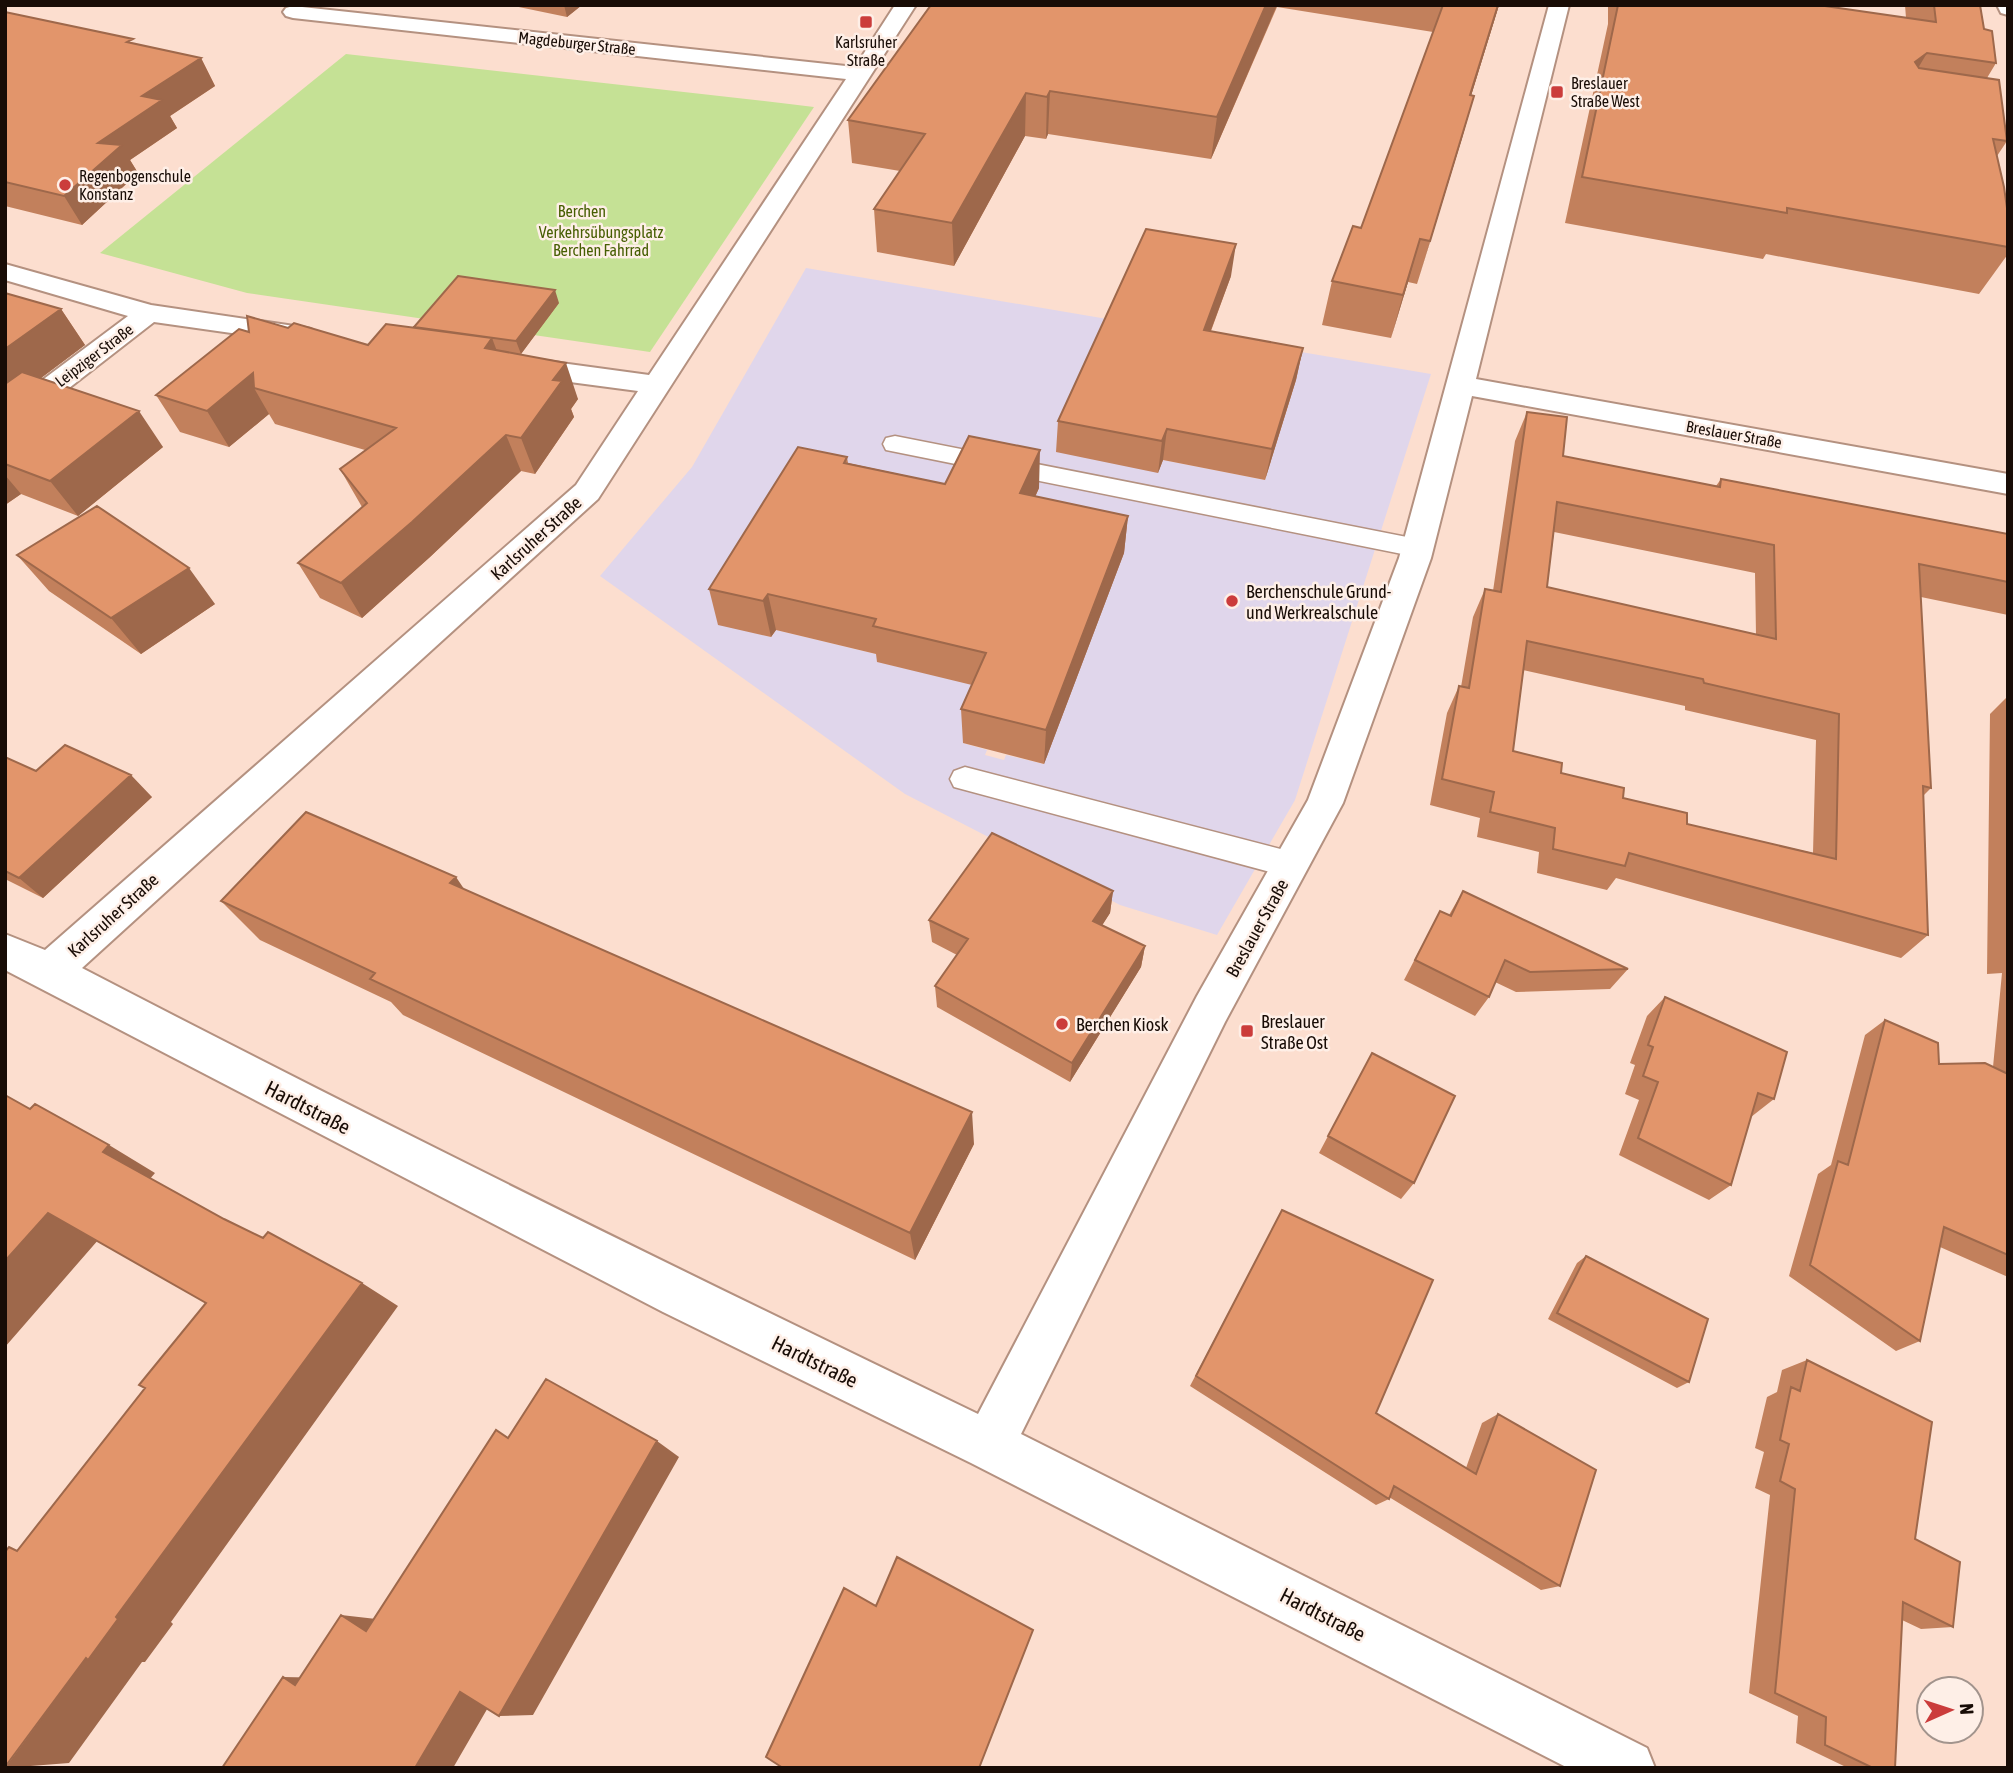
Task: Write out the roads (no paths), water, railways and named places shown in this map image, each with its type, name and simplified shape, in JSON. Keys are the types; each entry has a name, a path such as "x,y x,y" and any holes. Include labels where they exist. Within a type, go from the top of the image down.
{"street":[{"name":"Karlsruher Straße","path":"50,971 587,492 906,5"},
{"name":"Breslauer Straße","path":"989,1445 1211,1009 1325,803 1417,548 1559,5"},
{"name":"Magdeburger Straße","path":"293,12 861,74"},
{"name":"Leipziger Straße","path":"5,272 149,313 331,339"},
{"name":"Leipziger Straße","path":"5,423 149,313"},
{"path":"494,362 657,385"},
{"name":"Breslauer Straße","path":"1461,385 2008,484"},
{"name":"Hardtstraße","path":"5,951 50,971 255,1080 461,1184 816,1362 989,1445 1627,1768"}],"lane":[{"path":"895,443 1417,548"},
{"path":"965,779 1292,865"}],"place":[{"name":"Karlsruher Straße","path":"866,22"},
{"name":"Breslauer Straße West","path":"1557,92"},
{"name":"Regenbogenschule Konstanz","path":"65,185"},
{"name":"Berchenschule Grund- und Werkrealschule","path":"1232,601"},
{"name":"Berchen Kiosk","path":"1062,1024"},
{"name":"Breslauer Straße Ost","path":"1247,1031"}],"park label":[{"name":"Berchen","path":"582,211"},
{"name":"Verkehrsübungsplatz Berchen Fahrrad","path":"601,241"}]}
